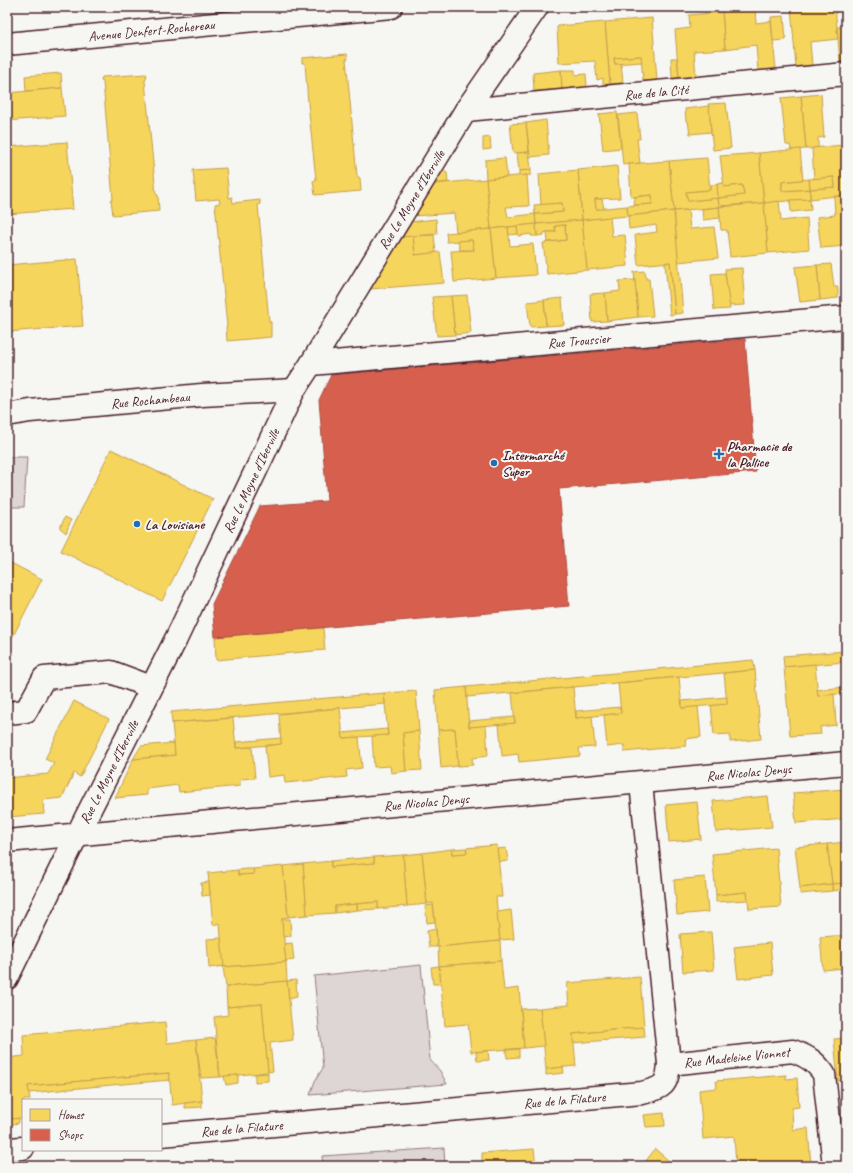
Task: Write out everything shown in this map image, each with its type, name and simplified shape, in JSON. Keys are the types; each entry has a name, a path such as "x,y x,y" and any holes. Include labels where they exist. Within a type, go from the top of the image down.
{"street":[{"name":"Avenue Denfert-Rochereau","path":"7,44 391,7"},
{"name":"Rue Le Moyne d'Iberville","path":"7,978 183,625 294,390 466,110 538,7"},
{"name":"Rue de la Cité","path":"466,110 846,74"},
{"name":"Rue Troussier","path":"311,364 846,317"},
{"name":"Rue Rochambeau","path":"7,415 202,395 294,390"},
{"path":"7,713 26,711 44,678 111,672 152,687"},
{"name":"Rue Nicolas Denys","path":"7,841 846,763"},
{"name":"Rue de la Filature","path":"162,1135 642,1093 659,1088 668,1079 669,1064 642,783"},
{"name":"Rue Madeleine Vionnet","path":"669,1064 793,1051 808,1057 817,1064 824,1074 834,1166"},
{"path":"7,1149 22,1148"}],"shaded area":[{"path":"7,457 27,457 24,507 7,507"},
{"path":"421,965 430,1060 440,1071 447,1084 310,1095 315,1081 323,1068 314,976"},
{"path":"444,1148 445,1166 323,1166 322,1156"}],"building: Homes":[{"path":"791,7 835,7 838,39 810,42 812,65 796,67"},
{"path":"755,8 756,23 771,21 776,69 758,71 756,45 725,49 722,12"},
{"path":"722,12 725,49 694,51 696,76 679,78 675,30 690,28 689,15"},
{"path":"784,16 786,40 773,41 771,17"},
{"path":"652,18 657,80 643,81 641,56 614,58 615,64 621,63 623,83 610,84 605,22"},
{"path":"605,22 610,84 603,85 603,78 597,80 595,61 559,63 557,27"},
{"path":"837,27 846,27 846,62 840,62"},
{"path":"347,54 348,59 346,59 357,176 360,178 361,191 315,195 313,181 316,180 305,63 302,63 302,58"},
{"path":"641,56 642,62 615,64 614,58"},
{"path":"671,58 677,58 679,78 672,78"},
{"path":"561,70 562,89 534,91 533,73"},
{"path":"561,70 575,70 575,75 586,74 587,87 562,89"},
{"path":"61,73 62,88 26,91 25,76"},
{"path":"146,74 145,81 159,211 113,215 103,82 101,81 102,77"},
{"path":"62,88 65,116 7,121 7,93"},
{"path":"821,94 824,137 818,138 818,148 806,149 801,96"},
{"path":"801,96 806,149 791,150 790,145 786,145 781,98"},
{"path":"726,103 731,148 713,150 708,104"},
{"path":"709,106 711,132 690,134 688,121 686,121 685,109"},
{"path":"617,112 621,148 603,150 599,114"},
{"path":"637,113 640,139 637,139 640,163 623,165 618,115"},
{"path":"546,120 549,155 530,157 526,123"},
{"path":"526,123 529,152 513,153 510,124"},
{"path":"490,137 491,149 483,150 483,138"},
{"path":"67,142 73,209 7,214 7,147"},
{"path":"846,145 846,195 810,199 810,189 835,187 834,177 814,179 812,148"},
{"path":"800,149 803,180 782,182 782,191 810,189 810,199 764,203 759,153"},
{"path":"529,152 531,170 519,171 517,153"},
{"path":"759,153 764,203 719,206 718,198 744,195 742,185 724,187 720,156"},
{"path":"505,158 507,177 486,179 485,160"},
{"path":"707,158 710,190 686,192 688,201 718,198 719,207 674,211 669,161"},
{"path":"669,161 674,211 628,216 627,206 652,204 652,195 631,197 629,164"},
{"path":"617,166 620,198 595,199 596,209 627,206 628,216 582,220 578,170"},
{"path":"226,168 229,198 232,197 233,203 260,200 260,204 258,205 269,321 271,322 271,337 227,341 227,326 215,204 220,203 219,199 196,201 193,170"},
{"path":"443,170 447,173 448,182 434,184"},
{"path":"531,170 531,175 519,176 519,171"},
{"path":"578,170 582,220 536,224 535,214 563,212 562,203 541,205 539,174"},
{"path":"527,175 529,206 506,207 508,217 535,214 536,224 491,229 486,179"},
{"path":"834,177 835,187 810,189 809,179"},
{"path":"486,179 491,229 456,232 454,213 413,216 434,184"},
{"path":"809,179 810,189 782,191 782,182"},
{"path":"723,183 724,187 742,185 744,195 718,198 717,184"},
{"path":"717,184 718,198 688,201 686,192 710,190 710,185"},
{"path":"652,195 652,204 634,205 635,197"},
{"path":"846,195 846,246 821,248 817,217 835,215 834,197"},
{"path":"595,199 602,199 604,209 596,209"},
{"path":"810,199 811,210 791,212 790,200"},
{"path":"779,201 781,221 807,218 809,249 768,253 764,203"},
{"path":"562,203 563,212 535,214 534,205"},
{"path":"764,203 768,253 730,257 727,230 721,230 719,207"},
{"path":"719,207 720,218 703,220 702,209"},
{"path":"688,210 690,229 714,227 718,258 678,262 674,211"},
{"path":"674,211 683,313 675,314 670,262 638,265 635,235 657,232 656,225 629,229 628,216"},
{"path":"610,217 612,236 625,235 628,266 587,270 582,220"},
{"path":"436,219 437,234 401,237 409,222"},
{"path":"582,220 587,270 547,274 543,243 566,240 565,225 555,226 556,232 547,232 544,233 544,235 537,236 536,224"},
{"path":"536,224 537,236 531,236 531,234 518,236 517,226"},
{"path":"565,225 566,240 548,242 547,232 556,232 555,226"},
{"path":"517,226 518,234 508,235 508,227"},
{"path":"508,227 510,246 533,244 536,275 496,278 491,229"},
{"path":"491,229 496,278 454,282 451,251 474,250 472,240 447,242 446,233"},
{"path":"434,235 436,253 415,255 413,236"},
{"path":"413,236 415,255 440,252 444,283 370,289 401,237"},
{"path":"472,240 474,250 460,250 458,241"},
{"path":"77,259 83,326 7,332 7,265"},
{"path":"670,262 675,314 670,315 665,263"},
{"path":"831,264 834,287 838,287 838,298 820,300 817,265"},
{"path":"817,265 820,300 800,302 795,267"},
{"path":"742,268 745,305 728,306 725,269"},
{"path":"645,271 646,279 649,279 653,316 638,317 634,272"},
{"path":"725,273 730,309 714,310 711,274"},
{"path":"635,280 638,317 607,321 605,293 620,291 619,281"},
{"path":"605,293 607,321 592,322 590,294"},
{"path":"467,295 471,333 455,335 451,296"},
{"path":"451,296 455,335 437,336 432,297"},
{"path":"562,298 564,325 546,326 544,300"},
{"path":"544,300 546,326 530,327 527,302"},
{"name":"La Louisiane","path":"111,449 213,499 162,601 61,551"},
{"path":"65,517 71,520 66,533 60,528"},
{"path":"7,561 42,579 7,648"},
{"path":"323,628 325,650 216,660 215,637"},
{"path":"846,651 846,662 784,667 783,656"},
{"path":"753,660 755,670 467,697 466,687"},
{"path":"815,664 818,696 834,694 836,725 820,727 821,734 790,736 784,667"},
{"path":"755,670 761,739 730,742 730,734 714,735 711,705 727,704 724,673"},
{"path":"679,677 682,708 698,706 701,737 685,739 686,746 624,752 624,745 607,747 604,715 621,713 618,683"},
{"path":"466,687 469,727 486,725 488,756 472,758 473,765 458,766 455,729 438,730 435,690"},
{"path":"573,687 576,718 592,716 595,747 579,748 580,756 519,762 518,754 502,756 499,724 515,723 512,693"},
{"path":"846,687 846,693 818,696 817,690"},
{"path":"416,691 419,731 403,733 406,771 391,773 390,766 374,767 372,736 388,735 384,693"},
{"path":"384,693 385,704 172,723 171,712"},
{"path":"727,697 727,704 682,708 682,701"},
{"path":"74,701 109,719 80,777 74,773 62,798 43,800 44,814 7,817 7,778 48,774 54,763 45,759"},
{"path":"620,707 621,713 576,718 576,711"},
{"path":"340,708 343,738 359,737 362,768 346,770 347,777 285,783 284,775 268,777 265,746 281,744 279,714"},
{"path":"514,717 515,723 469,727 469,721"},
{"path":"233,718 236,748 252,747 255,778 240,779 240,786 179,792 178,785 147,789 147,795 115,798 133,759 175,755 172,723"},
{"path":"387,729 388,735 343,738 342,733"},
{"path":"455,729 458,766 441,768 438,730"},
{"path":"419,731 422,770 406,771 403,733"},
{"path":"281,738 281,744 236,748 236,742"},
{"path":"174,743 175,755 133,759 141,746"},
{"path":"846,789 846,819 796,823 793,793"},
{"path":"768,796 772,827 716,832 713,801"},
{"path":"697,802 701,839 669,842 666,805"},
{"path":"846,842 846,883 832,884 827,844"},
{"path":"827,844 832,884 800,888 795,847"},
{"path":"497,845 502,897 496,897 500,941 438,947 433,903 427,904 422,853 452,849 452,854 467,853 466,848"},
{"path":"466,848 467,853 452,854 452,849"},
{"path":"506,848 508,861 499,862 497,849"},
{"path":"776,848 781,907 749,909 747,892 716,895 712,854"},
{"path":"422,853 427,904 407,906 403,855"},
{"path":"403,855 407,906 378,909 378,902 335,906 335,913 307,915 303,864 331,861 331,867 374,863 374,857"},
{"path":"374,857 374,863 331,867 331,861"},
{"path":"303,864 307,915 288,917 283,866"},
{"path":"283,866 288,917 282,918 286,962 223,967 220,923 213,925 208,873 238,870 238,875 254,874 253,869"},
{"path":"253,869 254,874 238,875 238,870"},
{"path":"705,877 708,912 677,915 674,880"},
{"path":"209,882 210,895 202,896 201,883"},
{"path":"846,883 846,889 832,891 832,884"},
{"path":"832,884 832,891 800,894 800,888"},
{"path":"747,892 748,900 716,902 716,895"},
{"path":"378,902 378,909 357,910 357,904"},
{"path":"357,904 357,910 335,913 335,906"},
{"path":"433,905 435,922 427,923 425,906"},
{"path":"511,910 514,939 500,940 497,912"},
{"path":"282,919 290,919 291,936 283,937"},
{"path":"436,929 437,947 429,947 427,931"},
{"path":"711,932 714,970 683,972 680,934"},
{"path":"846,935 846,968 823,970 820,937"},
{"path":"221,938 224,966 209,968 207,939"},
{"path":"500,941 501,961 439,966 438,947"},
{"path":"292,943 294,960 286,961 284,944"},
{"path":"770,943 773,975 738,979 734,947"},
{"path":"501,961 504,990 519,988 524,1048 471,1052 468,1024 445,1026 439,966"},
{"path":"286,962 287,981 226,987 223,967"},
{"path":"439,966 441,984 433,984 431,967"},
{"path":"640,977 644,1027 573,1034 576,1066 546,1069 540,1008 569,1005 567,983"},
{"path":"296,980 297,997 289,999 287,981"},
{"path":"287,981 293,1040 270,1043 273,1071 268,1072 262,1004 227,1007 226,987"},
{"path":"262,1004 268,1072 220,1077 214,1017 228,1015 227,1007"},
{"path":"540,1008 544,1046 524,1048 521,1009"},
{"path":"165,1022 167,1043 196,1040 202,1101 172,1105 169,1073 28,1086 30,1099 22,1099 22,1118 7,1120 7,1058 24,1056 23,1035"},
{"path":"644,1027 645,1037 573,1043 573,1034"},
{"path":"215,1038 220,1077 201,1078 196,1040"},
{"path":"846,1038 846,1080 838,1081 834,1039"},
{"path":"519,1049 519,1057 507,1058 506,1050"},
{"path":"488,1051 489,1060 477,1061 476,1052"},
{"path":"563,1067 564,1073 546,1075 546,1069"},
{"path":"169,1073 170,1080 29,1093 28,1086"},
{"path":"268,1073 268,1081 255,1082 255,1074"},
{"path":"238,1075 238,1083 226,1085 224,1076"},
{"path":"786,1075 786,1079 797,1078 799,1107 792,1108 793,1130 808,1128 811,1166 736,1166 734,1136 703,1139 699,1090 717,1088 716,1081"},
{"path":"202,1101 202,1107 185,1108 185,1103"},
{"path":"664,1113 665,1126 646,1127 644,1115"},
{"path":"19,1118 19,1123 7,1125 7,1120"},
{"path":"534,1149 536,1166 482,1166 482,1153"},
{"path":"655,1149 675,1166 642,1166"}],"building: Shops":[{"path":"745,339 756,472 559,489 569,606 215,637 212,604 260,506 327,501 319,400 331,375"}],"place":[{"name":"Pharmacie de la Pallice","path":"719,454"},
{"name":"Intermarché Super","path":"494,463"},
{"name":"La Louisiane","path":"137,524"}]}
